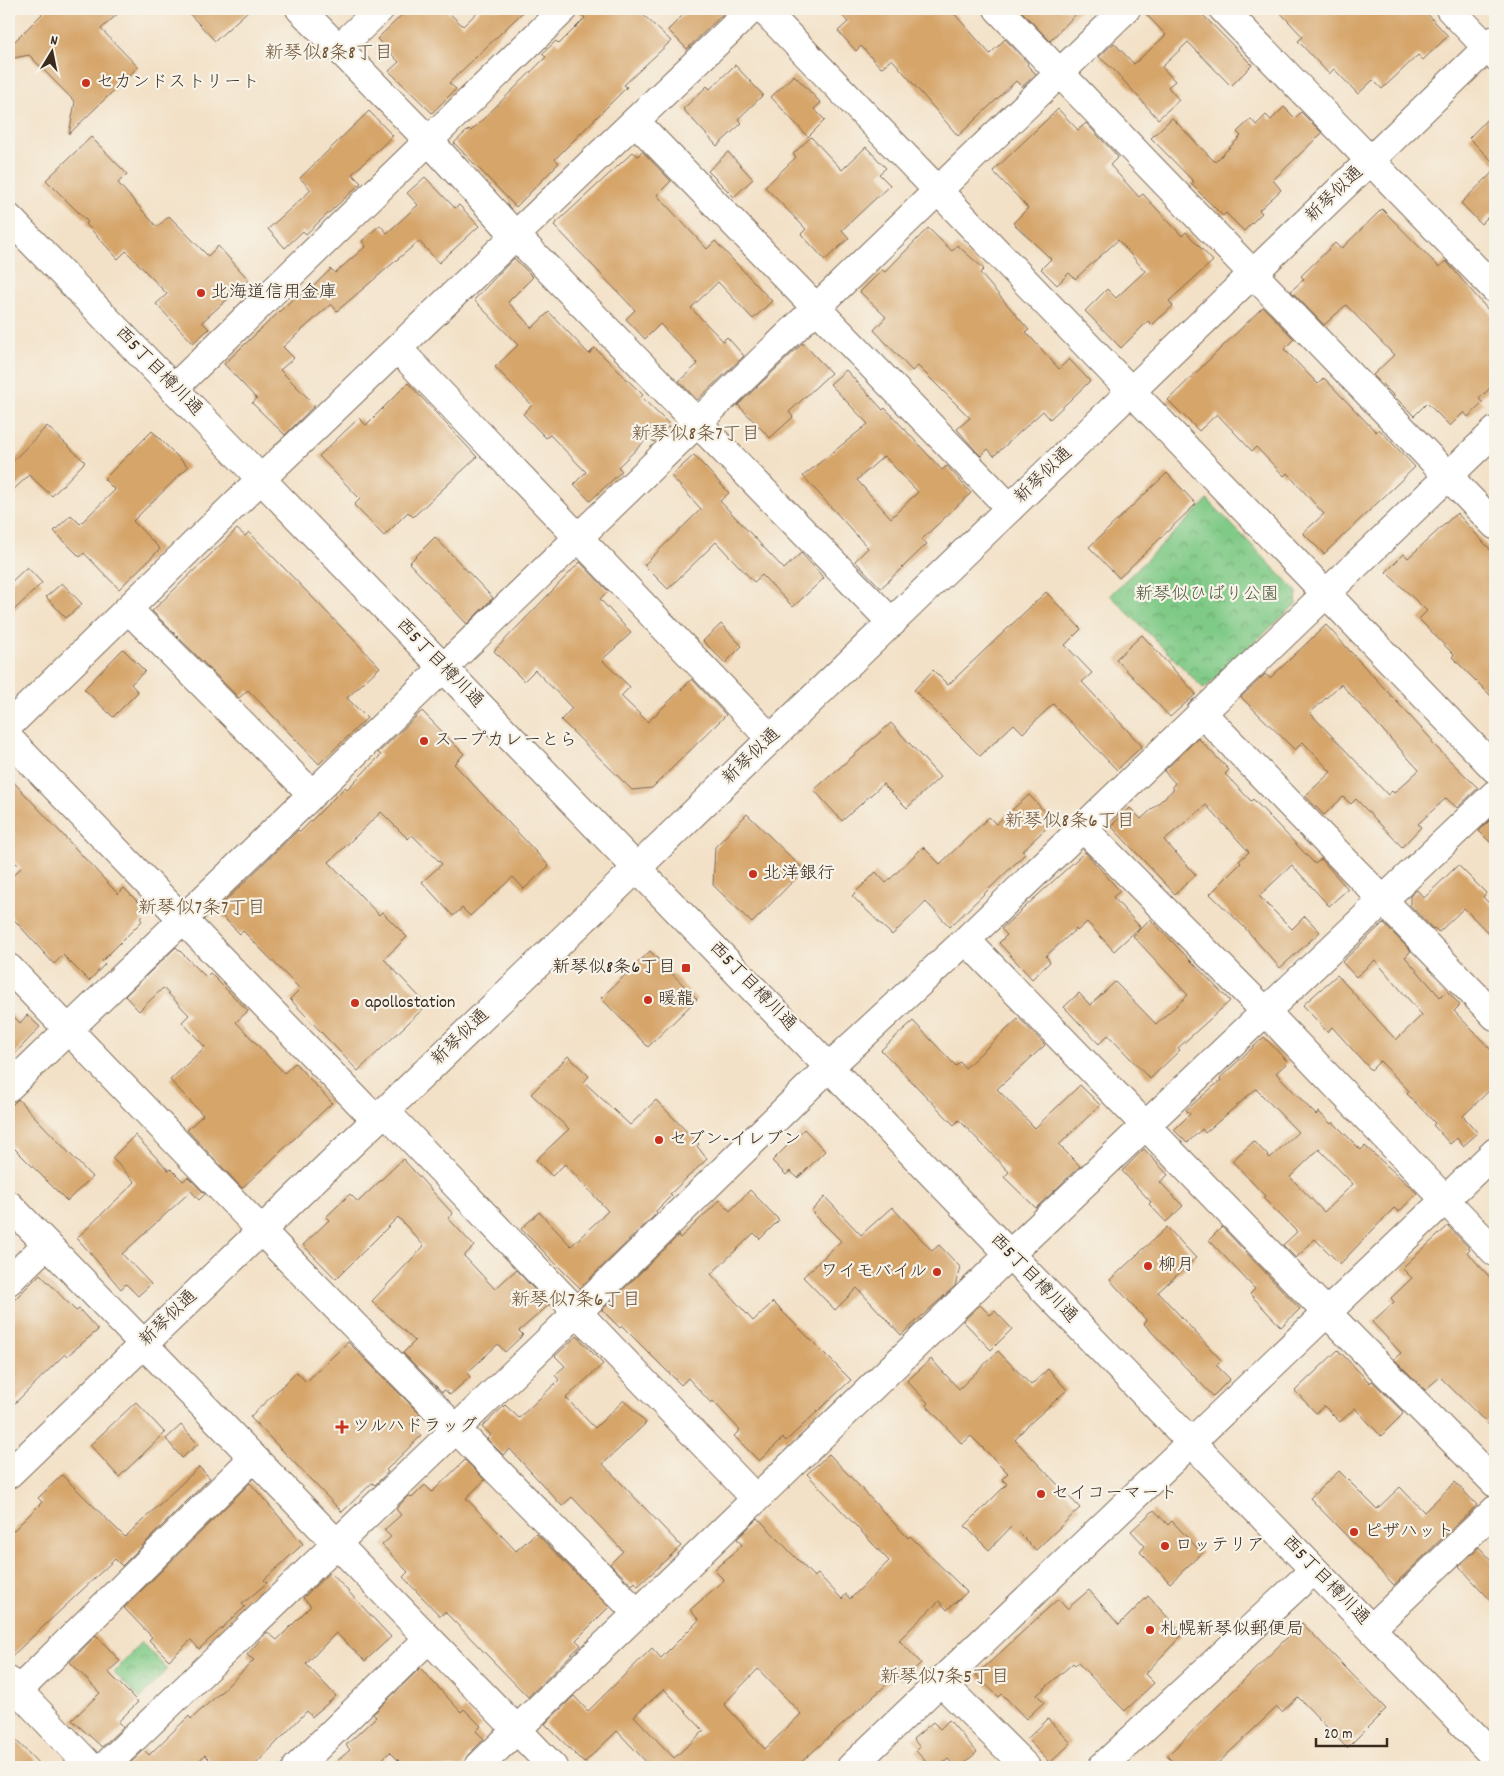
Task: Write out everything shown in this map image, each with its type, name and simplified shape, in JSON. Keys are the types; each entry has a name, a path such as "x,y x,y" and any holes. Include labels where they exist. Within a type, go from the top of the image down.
{"street":[{"path":"300,9 430,142 516,236 892,623"},
{"path":"339,48 380,9"},
{"path":"173,389 430,142 564,9"},
{"path":"9,725 129,610 261,479 752,9"},
{"path":"763,9 1495,769"},
{"path":"998,9 1495,525"},
{"path":"9,1087 815,309 939,192 1126,9"},
{"path":"1223,9 1495,289"},
{"path":"1450,9 1493,48"},
{"name":"新琴似通","path":"9,1474 1370,161 1493,48"},
{"path":"635,121 815,309 1010,508"},
{"name":"西5丁目樽川通","path":"9,218 1495,1757"},
{"path":"398,349 580,537 771,739"},
{"path":"104,1767 458,1428 829,1067 966,940 1201,712 1495,432"},
{"path":"129,610 312,794"},
{"path":"1201,712 1495,1016"},
{"path":"9,739 182,919 577,1313 756,1499"},
{"path":"478,1767 1010,1254 1495,794"},
{"path":"1083,828 1266,1012 1495,1252"},
{"path":"966,940 1328,1314 1495,1483"},
{"path":"9,968 261,1231 458,1428 638,1613"},
{"path":"851,1767 1190,1442 1328,1314 1495,1152"},
{"path":"9,1205 252,1459 337,1544 552,1767"},
{"path":"9,1281 47,1244"},
{"path":"90,1767 13,1686 252,1459"},
{"path":"1372,1628 1495,1510"},
{"path":"1102,1767 1314,1570"},
{"path":"296,1767 428,1639"},
{"path":"940,1681 1026,1767"}],"green space":[{"name":"新琴似ひばり公園","path":"1208,500 1297,592 1296,604 1204,689 1110,595"},
{"path":"141,1642 167,1669 140,1699 114,1673"}],"building":[{"path":"47,9 123,9 101,29 138,67 69,134 75,102 29,55 9,59 9,47"},
{"path":"185,9 250,9 215,41"},
{"path":"408,9 445,9 463,26 481,9 526,9 449,83 456,89 432,113 389,71 399,62 377,39"},
{"path":"579,9 637,9 671,41 624,85 627,87 555,159 559,163 516,207 454,143 469,129 471,131 546,57 542,54 556,41 559,44 585,18 579,12"},
{"path":"689,9 728,9 687,49 668,30"},
{"path":"836,9 950,9 990,54 1005,39 1036,74 1022,87 1016,81 958,136 892,59 881,68 861,46 856,51 838,31 848,22"},
{"path":"1019,9 1081,9 1050,41"},
{"path":"1141,9 1197,9 1252,65 1231,86 1188,42 1162,67 1175,81 1168,87 1179,100 1158,119 1114,70 1099,57 1114,43 1134,64 1166,35"},
{"path":"1277,9 1423,9 1448,36 1423,60 1418,55 1382,89 1373,80 1358,94 1334,69 1329,74 1298,41 1303,37"},
{"path":"735,65 763,95 738,119 742,123 717,146 683,109 707,86 710,89"},
{"path":"794,75 821,103 814,109 825,120 808,137 771,97"},
{"path":"1284,107 1295,118 1301,112 1322,133 1273,180 1281,190 1259,210 1262,213 1244,231 1226,213 1223,216 1191,184 1194,182 1151,138 1172,118 1215,162 1241,136 1237,132 1251,119 1256,125 1266,115 1271,120"},
{"path":"1058,109 1078,130 1086,123 1118,157 1110,165 1139,197 1143,194 1182,236 1186,232 1213,261 1169,301 1173,306 1152,325 1148,321 1121,348 1085,311 1107,289 1116,298 1145,271 1118,240 1075,279 1069,273 1057,285 1041,269 1051,259 1013,223 1028,208 993,171"},
{"path":"369,111 393,136 352,174 361,183 306,234 303,231 285,248 268,229 311,190 300,178"},
{"path":"1495,111 1495,164 1469,138"},
{"path":"91,137 127,174 118,183 157,227 169,216 208,256 218,246 249,280 202,322 209,329 193,343 156,304 167,294 126,251 118,259 86,224 88,222 46,180"},
{"path":"811,137 842,170 866,147 886,168 879,174 890,185 842,230 849,238 825,260 801,234 806,229 765,187 796,157 793,154"},
{"path":"642,151 671,181 657,195 707,249 715,241 772,301 753,319 718,282 691,308 723,341 727,337 744,356 697,400 679,381 698,364 660,324 645,339 626,319 635,310 554,225 633,152 638,156"},
{"path":"728,152 753,179 734,197 708,171"},
{"path":"1495,170 1495,210 1481,224 1461,203"},
{"path":"425,177 455,208 459,205 479,226 439,263 419,241 337,311 331,304 283,347 294,358 280,370 315,405 285,435 252,403 257,399 224,364 298,294 302,297 331,269 335,273 366,246 362,241 380,225 387,233 418,205 407,193"},
{"path":"1382,209 1439,267 1446,261 1495,318 1495,383 1479,399 1483,403 1468,417 1464,412 1450,426 1427,403 1414,416 1373,375 1394,355 1346,305 1324,325 1291,291 1304,279 1301,276 1335,243 1341,249"},
{"path":"928,228 952,251 957,245 984,269 980,273 1029,330 1026,332 1059,369 1069,359 1090,381 1050,419 1043,411 994,456 988,449 981,456 975,450 957,429 970,418 918,366 912,371 874,330 886,317 860,292 882,270 885,272"},
{"path":"514,258 533,277 508,302 532,328 549,312 589,354 595,348 643,395 641,397 670,425 654,442 649,437 618,467 622,471 590,501 574,484 586,472 550,435 546,438 523,414 532,405 495,367 518,345 474,300"},
{"path":"1263,307 1294,339 1284,349 1318,384 1324,378 1376,432 1379,429 1415,467 1324,554 1303,533 1324,514 1287,473 1284,476 1256,447 1252,451 1217,414 1199,431 1168,400"},
{"path":"803,343 831,373 789,412 793,417 770,438 738,405"},
{"path":"846,370 883,410 885,408 942,470 947,466 971,493 922,539 927,544 881,588 855,561 868,548 803,476 868,424 830,384","holes":["884,456 918,492 891,518 857,480"]},
{"path":"408,383 477,457 413,517 408,512 384,536 354,505 360,499 319,456 359,418 366,425"},
{"path":"47,426 85,462 52,496 29,475 9,494 9,465"},
{"path":"152,431 188,467 133,521 160,549 119,589 84,553 80,557 54,531 71,515 80,524 115,490 104,479"},
{"path":"694,455 729,493 720,501 784,569 801,553 824,578 793,607 762,575 754,582 716,542 668,589 644,565 701,509 671,476"},
{"path":"1167,473 1196,504 1119,578 1089,547"},
{"path":"1457,513 1495,555 1495,700 1452,657 1454,655 1419,619 1427,611 1386,572 1404,554 1408,558"},
{"path":"237,529 245,536 249,532 380,667 347,698 367,718 319,764 248,690 239,698 152,611"},
{"path":"435,537 493,598 467,624 409,563"},
{"path":"580,562 608,591 600,599 631,633 602,660 630,687 621,696 648,722 692,679 726,715 652,788 632,790 561,720 572,708 535,670 524,681 494,651"},
{"path":"27,567 42,583 9,615 9,584"},
{"path":"62,583 82,604 66,618 46,597"},
{"path":"1046,592 1081,629 1065,645 1092,673 1082,682 1142,746 1117,770 1053,704 1023,733 1014,724 980,756 914,690 933,670 948,685"},
{"path":"721,624 742,646 725,663 703,641"},
{"path":"1326,625 1433,741 1431,742 1478,788 1457,808 1446,798 1418,824 1421,827 1402,847 1356,799 1351,804 1343,797 1324,815 1305,796 1331,772 1303,742 1295,750 1241,697 1265,674 1270,678","holes":["1341,684 1419,770 1394,793 1392,791 1388,795 1310,713"]},
{"path":"1142,635 1196,694 1170,717 1116,659"},
{"path":"123,649 145,671 131,684 138,692 113,717 84,689"},
{"path":"422,711 464,754 454,764 549,866 524,889 513,877 470,916 462,908 453,916 422,882 442,864 412,835 408,839 381,812 329,862 379,915 382,912 407,937 384,959 427,1005 358,1071 290,999 300,989 243,931 240,934 222,916 225,914 219,907 298,830 300,832 345,787 347,789 381,755 378,753"},
{"path":"891,723 940,777 907,808 883,784 842,821 814,790"},
{"path":"1198,738 1229,770 1225,774 1251,801 1253,799 1315,864 1321,859 1348,889 1329,906 1292,865 1259,896 1292,929 1305,916 1320,932 1280,968 1245,928 1210,894 1241,863 1239,861 1249,852 1206,805 1164,840 1196,875 1175,894 1111,826 1130,808 1141,819 1174,789 1172,787 1175,783 1164,771"},
{"path":"9,777 118,894 124,888 147,911 140,918 142,921 102,961 105,964 89,981 63,955 54,964 9,914 9,879 21,868 9,856"},
{"path":"1029,795 1054,821 1022,851 1025,854 950,927 926,902 892,935 852,896 876,872 886,883 923,847 940,864 989,817 996,824"},
{"path":"747,814 804,870 752,923 713,885 715,847"},
{"path":"1495,815 1495,847 1479,831"},
{"path":"1085,852 1120,891 1113,897 1140,927 1114,951 1087,922 1077,931 1076,929 1046,956 1050,962 1032,979 999,943 1007,935 1001,929"},
{"path":"1458,865 1486,893 1483,897 1495,909 1495,940 1464,908 1439,932 1433,929 1410,905 1410,896 1417,890 1424,898"},
{"path":"1150,919 1230,1001 1178,1048 1180,1050 1150,1079 1108,1035 1099,1044 1064,1007 1079,993 1090,1005 1115,982 1156,1024 1188,995 1133,936"},
{"path":"1383,923 1411,951 1405,957 1440,997 1447,991 1460,1005 1454,1011 1495,1054 1495,1085 1463,1116 1478,1133 1463,1146 1457,1138 1450,1144 1433,1125 1435,1123 1407,1094 1409,1091 1380,1061 1371,1070 1332,1027 1327,1032 1303,1005 1337,975 1396,1040 1422,1015 1375,960 1356,977 1342,962"},
{"path":"176,947 206,977 210,973 248,1011 236,1022 284,1073 295,1063 332,1103 242,1188 187,1130 203,1115 170,1080 205,1047 182,1022 189,1015 163,988 139,1011 125,996"},
{"path":"650,951 697,999 648,1047 601,998"},
{"path":"9,1012 20,1023 27,1015 40,1027 9,1060"},
{"path":"1019,1018 1045,1045 997,1089 1035,1128 1080,1085 1100,1105 1059,1145 1080,1166 1036,1208 1004,1177 1009,1172 959,1120 954,1125 881,1050 913,1021 956,1066 960,1062 965,1068"},
{"path":"1264,1037 1288,1062 1276,1073 1316,1115 1319,1112 1331,1124 1333,1122 1361,1150 1365,1146 1417,1193 1399,1212 1394,1208 1340,1264 1315,1239 1296,1258 1283,1245 1297,1232 1263,1198 1265,1196 1232,1161 1254,1141 1270,1158 1298,1132 1256,1089 1205,1133 1202,1129 1187,1143 1174,1130 1190,1114 1186,1110 1221,1080 1220,1078","holes":["1319,1149 1353,1184 1324,1212 1290,1177"]},
{"path":"568,1056 589,1076 584,1082 630,1125 656,1100 699,1144 697,1146 707,1159 670,1194 672,1195 656,1211 657,1213 580,1288 521,1229 539,1212 571,1246 608,1211 565,1164 552,1176 536,1160 569,1129 531,1094"},
{"path":"18,1099 92,1177 67,1201 9,1143 9,1108"},
{"path":"804,1129 825,1151 798,1178 790,1171 786,1175 772,1161"},
{"path":"135,1135 169,1171 171,1169 183,1181 188,1177 205,1194 199,1200 191,1191 122,1254 151,1284 138,1296 126,1284 121,1289 77,1238 135,1182 112,1158"},
{"path":"1144,1149 1168,1175 1160,1182 1183,1206 1166,1222 1149,1204 1151,1202 1122,1171"},
{"path":"403,1159 453,1214 448,1218 474,1246 464,1256 495,1289 516,1270 549,1305 519,1331 523,1335 505,1352 498,1344 467,1373 470,1377 450,1395 445,1390 442,1392 403,1353 415,1341 372,1301 424,1246 398,1217 336,1279 303,1245 329,1220 326,1217 350,1194 358,1202"},
{"path":"750,1190 779,1220 760,1239 754,1233 711,1274 753,1321 773,1302 851,1380 786,1441 783,1438 759,1461 734,1436 740,1430 713,1401 711,1403 688,1378 681,1385 622,1326 620,1328 602,1310 678,1236 680,1238 720,1200 730,1211"},
{"path":"825,1197 861,1235 892,1207 932,1251 939,1245 960,1267 955,1286 901,1335 857,1288 835,1310 803,1277 841,1241 811,1211"},
{"path":"1448,1226 1470,1249 1467,1252 1495,1283 1495,1431 1440,1377 1425,1390 1394,1359 1401,1353 1372,1322 1394,1302 1391,1298 1412,1278 1402,1268"},
{"path":"1167,1227 1196,1258 1158,1292 1221,1360 1216,1365 1230,1379 1213,1396 1144,1324 1147,1321 1110,1280"},
{"path":"1222,1227 1300,1309 1281,1327 1250,1294 1255,1289 1209,1240"},
{"path":"40,1274 76,1311 79,1309 98,1330 67,1356 65,1354 9,1409 9,1305"},
{"path":"980,1305 990,1315 995,1311 1012,1329 991,1350 963,1321"},
{"path":"577,1336 603,1364 566,1398 595,1428 624,1400 646,1423 603,1464 681,1546 638,1586 635,1582 632,1585 610,1564 623,1551 572,1497 562,1506 510,1449 503,1455 487,1439 491,1435 482,1427 505,1405 519,1418 559,1380 555,1375 565,1366 555,1356"},
{"path":"348,1342 420,1414 410,1424 421,1436 386,1470 388,1472 375,1485 372,1483 342,1512 250,1417 297,1372 306,1382"},
{"path":"1338,1350 1370,1383 1372,1381 1403,1412 1381,1436 1355,1408 1340,1422 1324,1406 1316,1413 1295,1391"},
{"path":"998,1351 1031,1385 1048,1369 1067,1390 1026,1427 1015,1440 1080,1508 1036,1550 1012,1526 989,1550 965,1526 1007,1484 1002,1479 1008,1473 971,1436 962,1444 907,1381 931,1359 959,1389"},
{"path":"136,1402 165,1433 119,1477 90,1445"},
{"path":"181,1425 198,1444 182,1458 166,1439"},
{"path":"829,1454 908,1538 910,1536 967,1592 947,1610 939,1601 899,1640 921,1663 902,1681 897,1675 796,1767 651,1767 617,1731 584,1763 545,1724 574,1696 588,1711 652,1648 661,1658 699,1620 690,1610 724,1580 714,1570 742,1545 737,1539 758,1518 814,1577 818,1574 842,1599 846,1594 850,1599 889,1561 807,1474","holes":["758,1669 801,1714 765,1749 724,1704","664,1689 704,1731 674,1758 634,1716"]},
{"path":"465,1460 485,1480 466,1498 516,1551 536,1533 609,1607 576,1640 581,1645 528,1697 445,1612 440,1616 403,1577 408,1572 382,1545 391,1537 384,1530 401,1515 396,1509 409,1495 412,1498 425,1485 432,1492"},
{"path":"199,1467 210,1478 122,1566 115,1559 9,1659 9,1535 42,1502 38,1498 62,1475 125,1537"},
{"path":"1339,1471 1377,1509 1400,1487 1424,1512 1455,1482 1477,1505 1394,1585 1310,1498"},
{"path":"250,1483 303,1544 264,1580 267,1583 242,1604 245,1607 199,1649 191,1640 169,1660 149,1640 152,1637 124,1608"},
{"path":"1154,1510 1168,1525 1172,1521 1202,1553 1170,1583 1140,1552 1145,1546 1131,1531"},
{"path":"1479,1547 1495,1564 1495,1605 1459,1566"},
{"path":"330,1572 391,1637 365,1661 336,1633 306,1664 336,1696 312,1717 307,1711 253,1767 217,1767 205,1755 192,1767 126,1767 144,1750 149,1755 189,1716 191,1719 221,1692 254,1660 247,1655 267,1632 277,1640 311,1606 303,1598"},
{"path":"1089,1590 1119,1625 1148,1596 1183,1634 1145,1674 1154,1683 1125,1711 1078,1663 1075,1665 1073,1663 1037,1695 1044,1702 1026,1719 1002,1694 999,1697 976,1675 1058,1599 1067,1609"},
{"path":"1302,1623 1386,1709 1347,1748 1298,1697 1282,1712 1277,1707 1214,1767 1178,1767 1167,1756"},
{"path":"96,1635 120,1661 108,1672 138,1702 118,1722 123,1727 102,1747 72,1720 100,1693 70,1662"},
{"path":"420,1668 461,1712 464,1709 481,1726 476,1731 484,1739 467,1756 463,1767 405,1767 390,1752 374,1767 330,1767 350,1750 346,1745 376,1717 373,1714"},
{"path":"1048,1719 1071,1743 1050,1763 1027,1739"},
{"path":"949,1720 977,1752 960,1767 955,1767 948,1759 939,1767 931,1767 916,1751 920,1747 913,1739 933,1722 940,1729"},
{"path":"9,1733 42,1767 9,1767"}],"place":[{"name":"セカンドストリート","path":"86,83"},
{"name":"北海道信用金庫","path":"201,293"},
{"name":"スープカレーとら","path":"424,741"},
{"name":"北洋銀行","path":"753,874"},
{"name":"新琴似8条6丁目","path":"686,968"},
{"name":"暖龍","path":"648,1000"},
{"name":"apollostation","path":"355,1003"},
{"name":"セブン-イレブン","path":"659,1140"},
{"name":"柳月","path":"1148,1266"},
{"name":"ワイモバイル","path":"937,1272"},
{"name":"ツルハドラッグ","path":"342,1427"},
{"name":"セイコーマート","path":"1041,1494"},
{"name":"ピザハット","path":"1354,1532"},
{"name":"ロッテリア","path":"1165,1546"},
{"name":"札幌新琴似郵便局","path":"1150,1630"}],"district":[{"name":"新琴似8条8丁目","path":"329,54"},
{"name":"新琴似8条7丁目","path":"696,435"},
{"name":"新琴似8条6丁目","path":"1070,822"},
{"name":"新琴似7条7丁目","path":"202,909"},
{"name":"新琴似7条6丁目","path":"576,1301"},
{"name":"新琴似7条5丁目","path":"945,1678"}]}
